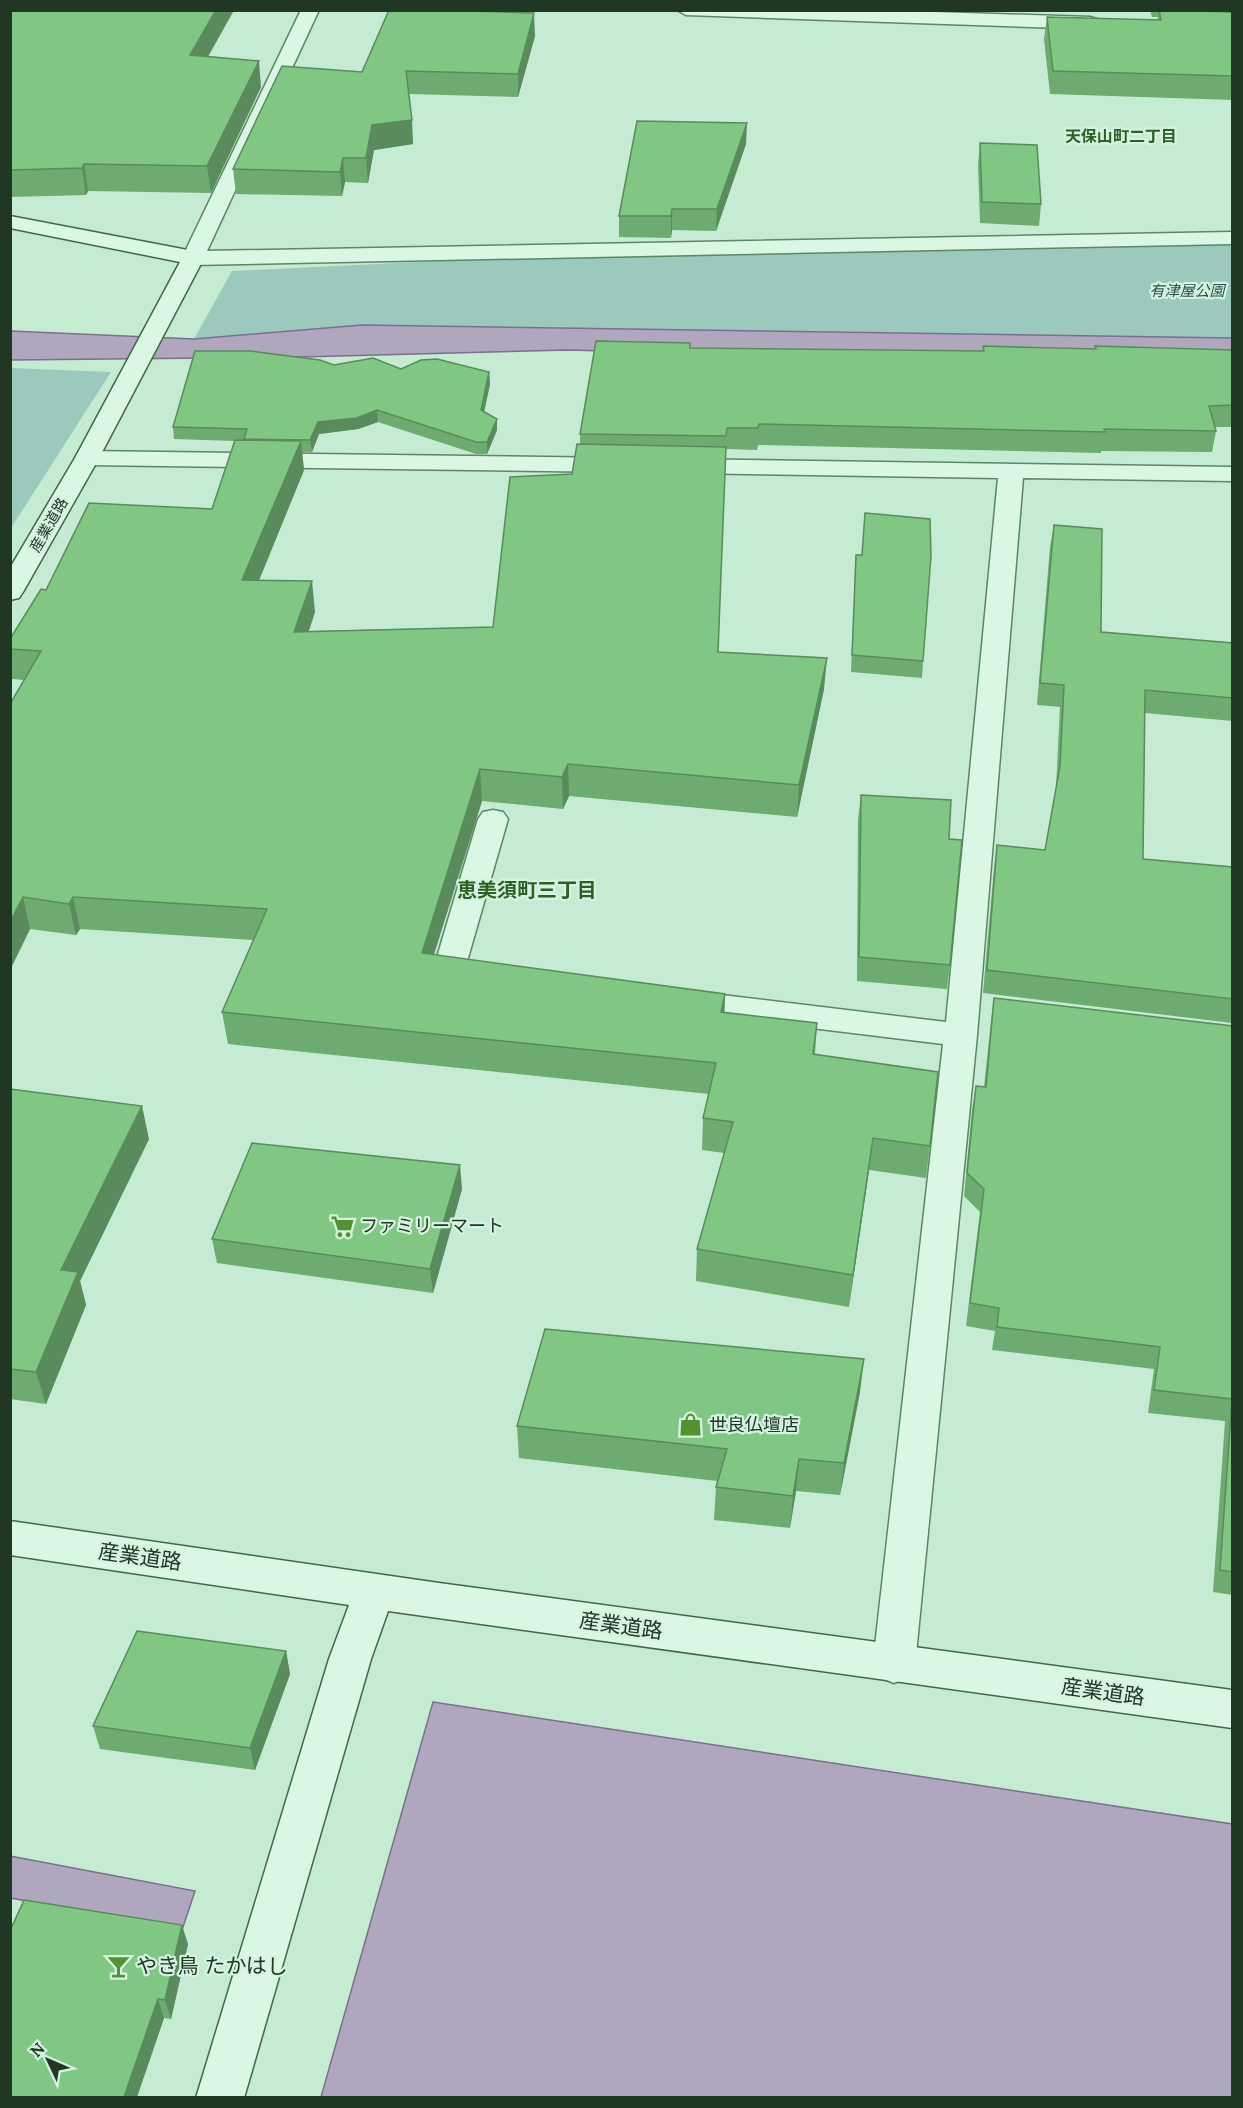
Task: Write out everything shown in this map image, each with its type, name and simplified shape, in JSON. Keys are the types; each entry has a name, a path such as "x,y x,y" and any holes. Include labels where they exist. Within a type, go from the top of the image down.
{"street":[{"name":"産業道路","path":"10,592 87,458 193,258 310,10"},
{"path":"686,10 1114,24"},
{"path":"10,222 193,258 1233,238"},
{"path":"87,458 1233,474"},
{"path":"894,1664 971,1015 1011,470"},
{"path":"493,819 448,974 507,981"},
{"path":"646,997 971,1015"},
{"name":"産業道路","path":"10,1538 894,1664 1233,1709"},
{"path":"220,2097 350,1659 375,1591"}],"green space":[{"name":"有津屋公園","path":"1232,245 1232,338 362,325 194,339 232,271 459,260"},
{"path":"10,368 111,372 11,528"}],"shaded area":[{"path":"362,325 1232,338 1232,367 567,350 301,357 11,360 11,331 194,339"},
{"path":"433,1702 1232,1824 1232,2097 321,2097"},
{"path":"10,1856 195,1891 182,1930 11,1898"}],"building":[{"path":"10,10 216,10 190,55 259,61 207,166 84,164 82,168 10,170"},
{"path":"389,10 534,13 518,74 406,71 412,120 372,125 366,158 343,158 340,172 233,169 282,66 362,72"},
{"path":"1159,10 1233,12 1233,76 1053,71 1047,17 1161,20"},
{"path":"637,121 747,123 717,209 672,209 671,216 619,216"},
{"path":"980,143 1037,145 1041,204 982,202"},
{"path":"596,341 690,343 690,348 984,351 983,346 1096,349 1095,346 1233,350 1233,405 1209,406 1216,431 1104,429 1105,432 759,424 758,428 727,428 726,436 580,434"},
{"path":"195,351 251,351 320,360 334,365 373,358 401,369 421,360 437,359 489,372 481,410 497,419 487,442 476,442 377,410 357,418 318,422 310,440 244,439 247,429 173,427"},
{"path":"235,440 301,441 242,580 312,581 294,632 493,627 510,477 572,474 577,444 726,447 718,652 827,658 799,785 568,764 562,777 480,769 422,953 725,994 721,1012 817,1023 813,1054 938,1072 930,1146 873,1138 853,1275 697,1249 733,1122 703,1118 716,1063 222,1012 267,909 73,897 69,904 23,897 10,922 10,704 41,651 10,649 10,639 41,589 46,590 89,503 212,509"},
{"path":"865,513 930,519 931,556 923,661 852,655 856,555 862,555"},
{"path":"1054,525 1102,529 1101,632 1233,643 1233,698 1145,690 1143,859 1233,867 1233,999 987,970 997,845 1045,850 1060,766 1064,685 1040,683"},
{"path":"861,795 951,800 949,839 962,840 950,965 859,957"},
{"path":"994,998 1233,1026 1233,1572 1220,1570 1232,1399 1154,1390 1160,1347 997,1327 999,1308 970,1303 984,1189 967,1173 976,1086 986,1087"},
{"path":"10,1089 142,1106 61,1270 78,1272 36,1372 10,1369"},
{"name":"ファミリーマート","path":"252,1143 460,1165 430,1269 212,1239"},
{"name":"世良仏壇店","path":"545,1329 864,1359 844,1463 799,1459 793,1496 716,1487 727,1449 517,1426"},
{"path":"137,1631 286,1651 250,1748 93,1726"},
{"path":"24,1900 182,1925 165,2000 158,1999 124,2097 10,2097 10,1931"}],"place":[{"name":"ファミリーマート","path":"342,1226"},
{"name":"世良仏壇店","path":"691,1425"},
{"name":"やき鳥 たかはし","path":"118,1966"}],"district":[{"name":"天保山町二丁目","path":"1121,136"},
{"name":"恵美須町三丁目","path":"527,890"}]}
